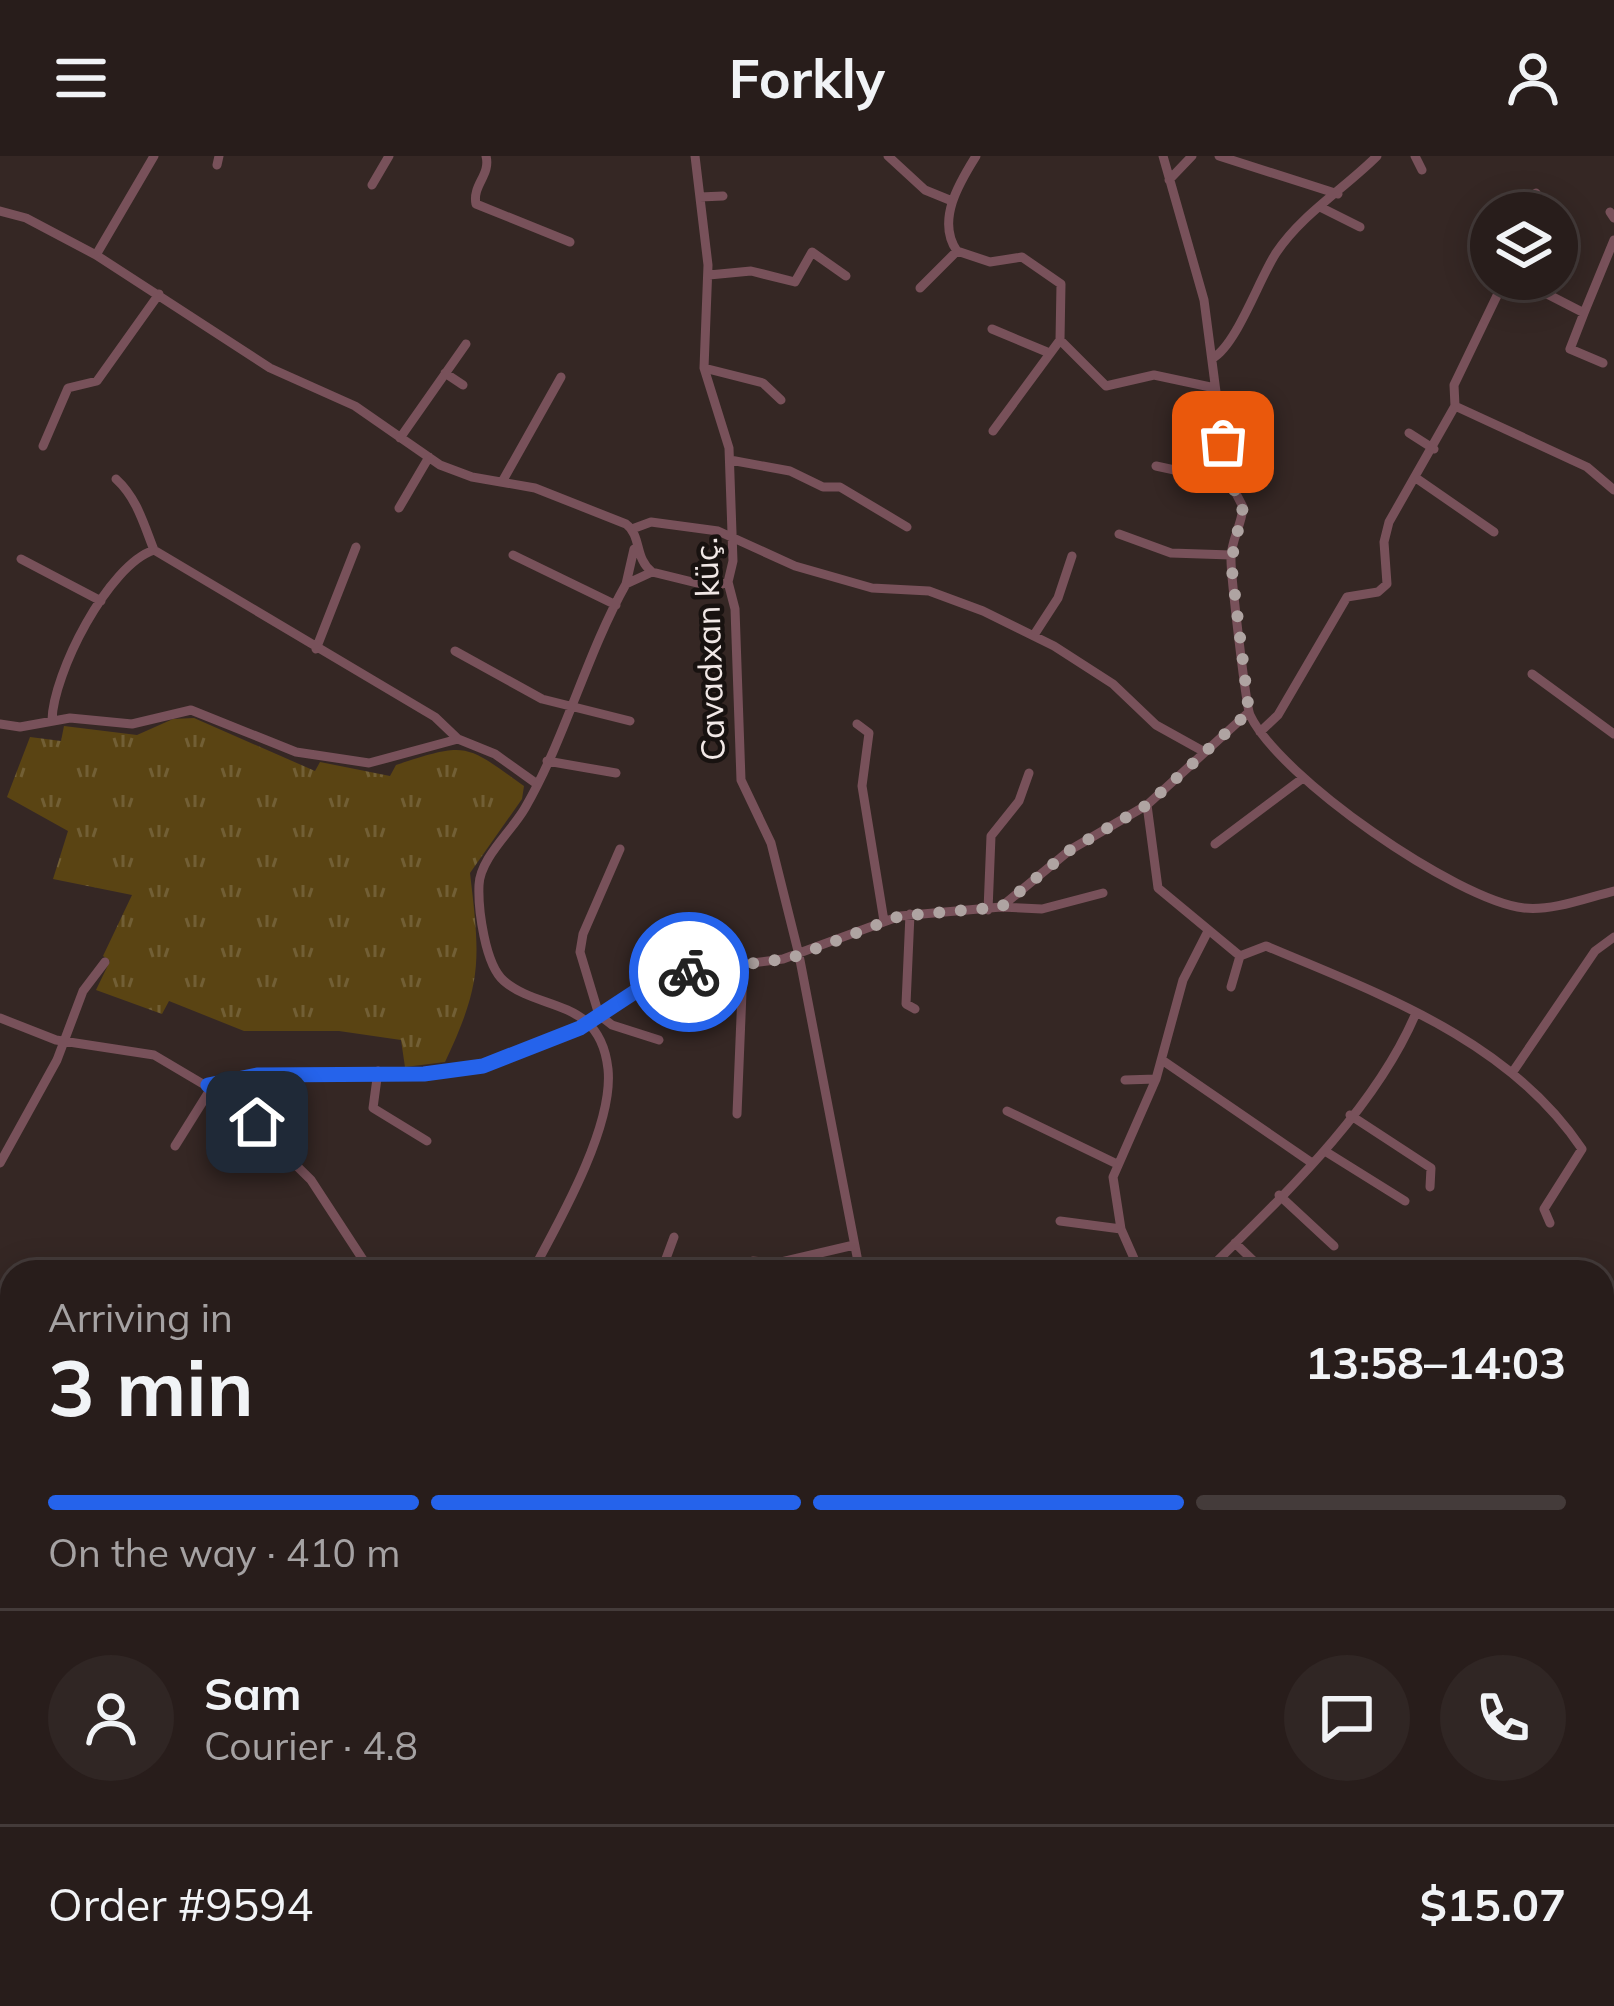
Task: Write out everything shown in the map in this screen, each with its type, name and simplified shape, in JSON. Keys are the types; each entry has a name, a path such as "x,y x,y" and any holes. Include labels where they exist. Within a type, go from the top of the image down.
{"street":[{"path":"96,255 154,156"},
{"path":"372,184 389,156"},
{"path":"486,156 488,170 477,187 476,204 570,242"},
{"name":"Cavadxan küç.","path":"695,156 709,275 704,368 730,460 728,582 735,609 741,780 771,843 799,955 858,1260"},
{"path":"888,156 925,190 952,201"},
{"path":"976,156 952,201 948,234 957,251 990,262 1022,257 1057,280 1064,295 1060,340 993,431"},
{"path":"1163,156 1204,300 1230,482 1243,507 1231,555 1249,712 1260,732 1303,778 1415,859 1510,904 1540,908 1614,891"},
{"path":"1169,180 1192,156"},
{"path":"1220,156 1338,194"},
{"path":"1213,358 1224,350 1280,248 1302,218 1322,208 1377,156"},
{"path":"1414,156 1422,170"},
{"path":"700,197 722,196"},
{"path":"1322,208 1360,227"},
{"path":"0,211 26,218 96,255 270,368 355,406 429,458 459,473 549,493 632,529 651,522 732,535 795,566 844,580 881,590 929,591 1034,634 1113,684 1156,725 1201,750"},
{"path":"1603,363 1570,349 1614,240"},
{"path":"920,288 957,251"},
{"path":"709,275 751,272 795,282 815,252 846,275"},
{"path":"43,446 68,388 97,381 159,294"},
{"path":"1260,732 1277,715 1347,597 1378,592 1387,584 1385,536 1455,406 1454,385 1495,300"},
{"path":"1559,300 1584,313"},
{"path":"992,328 1047,352"},
{"path":"1060,340 1106,386 1154,375 1215,388"},
{"path":"400,438 466,344"},
{"path":"704,368 763,382 781,400"},
{"path":"445,374 463,385"},
{"path":"502,482 561,377"},
{"path":"1455,406 1587,466 1614,490"},
{"path":"1409,433 1434,448"},
{"path":"399,508 429,458"},
{"path":"730,460 790,471 823,488 840,487 907,527"},
{"path":"1156,466 1230,482"},
{"path":"1417,478 1437,497 1494,532"},
{"path":"116,479 135,500 142,532 154,550 435,717 458,739 495,754 537,784"},
{"path":"632,529 641,561 652,572 713,587 728,582"},
{"path":"1119,534 1171,553 1231,555"},
{"path":"542,1260 605,1109 605,1055 586,1024 561,1005 500,977 481,908 481,873 537,784 626,584 636,543"},
{"path":"316,649 356,547"},
{"path":"52,720 70,655 101,602 139,557 154,550"},
{"path":"514,555 616,605"},
{"path":"1034,634 1058,598 1072,556"},
{"path":"21,560 101,602"},
{"path":"626,584 652,572"},
{"path":"841,596 844,580"},
{"path":"455,650 571,710 630,722"},
{"path":"1532,674 1614,734"},
{"path":"0,724 20,727 52,720 132,724 191,710 296,752 369,763 458,739"},
{"path":"1001,907 1070,850 1147,805 1201,750 1249,712"},
{"path":"856,724 869,733 862,786 884,921"},
{"path":"547,761 616,773"},
{"path":"988,910 991,836 1019,801 1029,773"},
{"path":"1215,844 1303,778"},
{"path":"1147,805 1158,888 1184,904 1207,933 1240,956"},
{"path":"620,849 580,942 599,1015 612,1025 659,1040"},
{"path":"208,1085 257,1075 424,1074 483,1066 586,1024 665,974 743,968 799,955 910,914 1042,909 1102,893"},
{"path":"910,914 906,1004 915,1009"},
{"path":"1135,1260 1113,1191 1117,1164 1156,1079 1183,980 1207,933"},
{"path":"1512,1073 1595,952 1613,941"},
{"path":"1240,956 1267,946 1461,1034 1512,1073 1582,1149 1544,1209 1550,1222"},
{"path":"1231,987 1240,956"},
{"path":"0,1163 64,1042 83,992 106,962"},
{"path":"737,1114 743,968"},
{"path":"1218,1260 1279,1195 1328,1153 1415,1013"},
{"path":"0,1018 64,1042 154,1055 208,1085 244,1110 311,1180 363,1260"},
{"path":"1162,1060 1312,1163"},
{"path":"378,1071 373,1108 427,1142"},
{"path":"1125,1080 1156,1079"},
{"path":"175,1146 208,1085"},
{"path":"1007,1111 1117,1164"},
{"path":"1350,1115 1431,1168 1430,1187"},
{"path":"1328,1153 1405,1202"},
{"path":"1279,1195 1334,1246"},
{"path":"1060,1221 1121,1228"},
{"path":"665,1260 674,1237"},
{"path":"1235,1243 1253,1260"},
{"path":"791,1260 854,1245"}],"green space":[{"path":"194,718 315,771 320,762 390,776 396,765 452,750 476,754 524,786 522,799 470,873 475,970 466,1011 445,1062 405,1067 401,1040 339,1031 244,1031 169,1001 162,1014 96,990 110,961 103,956 132,895 53,879 68,831 7,797 30,737 61,741 64,726 137,735 173,719"}],"way so far":[{"path":"689,972 791,958 900,916 1001,907 1020,896 1070,850 1147,805 1193,757 1249,712 1231,562 1243,507 1227,476 1223,442"}],"route":[{"path":"257,1122 208,1085 257,1075 424,1074 483,1066 580,1028 659,976 689,972"}]}
